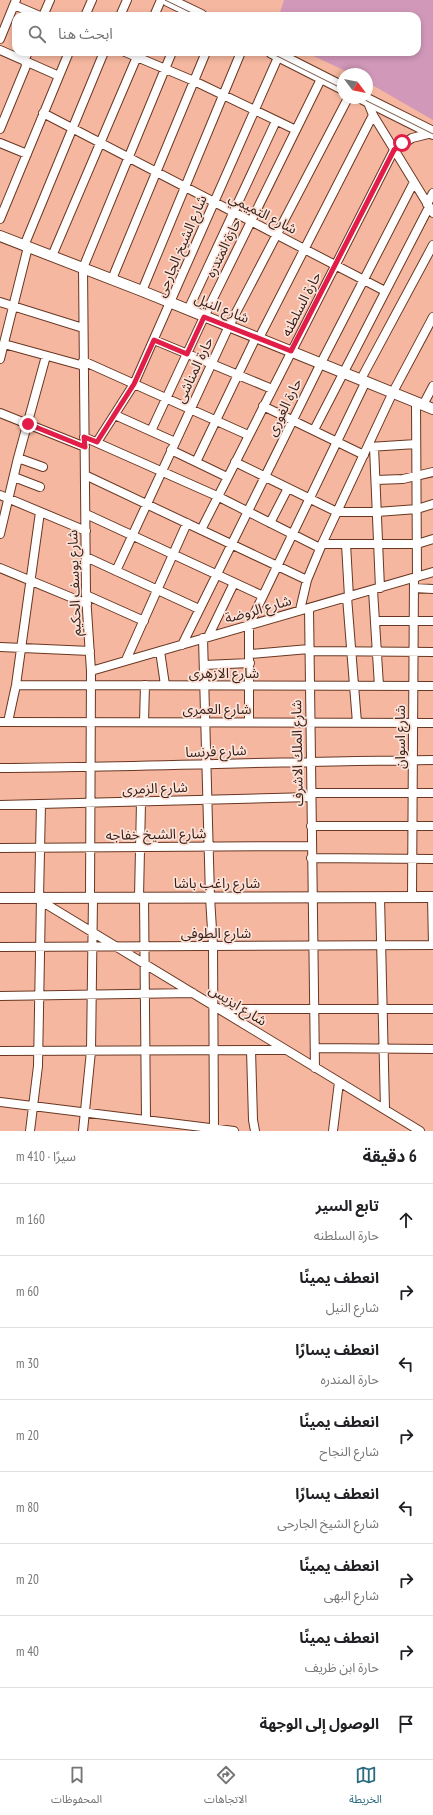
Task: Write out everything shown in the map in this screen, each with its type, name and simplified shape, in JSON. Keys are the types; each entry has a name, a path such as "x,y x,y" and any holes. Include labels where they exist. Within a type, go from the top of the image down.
{"main road":[{"path":"168,0 189,12"},
{"path":"279,56 337,85"},
{"path":"373,103 433,133"}],"street":[{"path":"44,12 50,0"},
{"path":"87,12 92,0"},
{"path":"122,12 127,0"},
{"path":"156,12 161,0"},
{"path":"0,40 4,19 15,2 34,12"},
{"path":"0,50 12,56"},
{"path":"13,56 59,76"},
{"path":"0,129 26,66 27,56"},
{"path":"0,219 67,56"},
{"path":"0,359 14,307 26,246 102,56"},
{"path":"52,256 138,56"},
{"path":"140,56 296,130"},
{"path":"82,268 170,56"},
{"path":"112,279 204,56"},
{"path":"142,291 239,56"},
{"name":"شارع الشيخ الجارحى","path":"97,442 134,384 171,303 254,110 274,56"},
{"name":"حارة المندره","path":"151,431 204,317 322,77"},
{"name":"حارة المناشى","path":"116,571 229,326 345,104"},
{"path":"368,104 430,208"},
{"name":"شارع التميمي","path":"43,113 128,156 184,187 363,280 385,290"},
{"path":"196,462 257,337 373,115"},
{"path":"188,310 276,121"},
{"name":"حارة السلطنه","path":"200,530 394,150 412,138 433,133"},
{"path":"0,143 27,154"},
{"name":"حارة الغورى","path":"182,645 320,363 414,182"},
{"path":"314,430 385,290 430,208 433,195"},
{"name":"شارع النيل","path":"0,236 112,279 424,405"},
{"path":"249,722 249,625 337,442 363,380 433,246"},
{"name":"شارع يوسف الحكيم","path":"82,268 86,595 91,671 90,848 94,932 92,1051 83,1131"},
{"path":"0,302 83,328"},
{"path":"300,610 307,580 321,546 364,455 371,446 393,392 433,317"},
{"path":"154,340 272,389"},
{"path":"4,344 46,356 84,364 134,384 248,435"},
{"path":"0,534 18,458 46,356"},
{"path":"424,405 433,386"},
{"name":"شارع اسوان","path":"412,897 414,588 417,544 416,444 424,405"},
{"path":"263,406 364,455"},
{"path":"0,413 85,447"},
{"path":"115,415 175,442"},
{"path":"84,437 217,496 247,512 321,546 346,544 417,544 433,539"},
{"path":"371,446 416,444"},
{"path":"371,446 376,480 379,545 375,621 379,686"},
{"path":"171,450 227,477"},
{"path":"18,458 43,467"},
{"path":"235,462 337,512 377,512 417,509 433,504"},
{"path":"376,480 416,477 433,472"},
{"path":"85,475 307,580"},
{"path":"14,477 40,487"},
{"path":"270,523 288,488"},
{"path":"0,494 86,531"},
{"path":"4,722 16,685 40,512"},
{"path":"86,514 263,596"},
{"path":"126,660 187,524"},
{"path":"346,544 351,652 357,722"},
{"path":"86,557 199,608"},
{"path":"0,568 87,604"},
{"name":"شارع الروضة","path":"91,671 433,572"},
{"path":"214,1128 214,1050 217,1007 210,897 204,665 205,638 234,582"},
{"path":"414,588 433,589"},
{"path":"86,595 144,621"},
{"name":"شارع الملك الاشرف","path":"309,608 311,858 315,1068"},
{"path":"375,621 433,621"},
{"path":"0,647 90,651"},
{"path":"250,654 309,650 351,652 433,652"},
{"path":"160,651 165,685"},
{"path":"204,665 250,663"},
{"name":"شارع الازهرى","path":"16,685 433,686"},
{"path":"144,722 145,685"},
{"name":"شارع العمرى","path":"4,722 433,723"},
{"name":"شارع فرنسا","path":"0,768 91,768 310,761 433,760"},
{"name":"شارع الزمرى","path":"0,805 208,800 311,795 433,793"},
{"path":"141,802 140,847 144,946 146,1119"},
{"path":"30,1131 34,1107 40,995 41,804"},
{"path":"311,826 433,826"},
{"name":"شارع الشيخ خفاجه","path":"0,848 311,846"},
{"path":"311,858 433,859"},
{"path":"380,897 385,1109"},
{"path":"433,897 433,945"},
{"name":"شارع راغب باشا","path":"0,898 433,897"},
{"name":"شارع ايزيس","path":"41,899 144,964 420,1131"},
{"name":"شارع الطوفى","path":"0,947 433,945"},
{"path":"0,996 194,993"},
{"path":"217,1007 383,1010 433,1009"},
{"path":"315,1048 433,1049"},
{"path":"0,1050 285,1050"},
{"path":"251,1050 253,1120 255,1131"},
{"path":"333,1131 339,1082"},
{"path":"0,1102 234,1131"}],"shaded area":[{"path":"284,0 433,0 433,120 373,85 373,68 339,68 314,56 421,56 421,12 280,12"}],"tram line":[{"path":"165,0 190,12"},
{"path":"277,56 337,86"},
{"path":"373,104 433,134"}],"route":[{"path":"28,424 85,447 84,437 97,442 134,384 154,340 187,354 204,317 291,351 394,150 402,143"}]}
